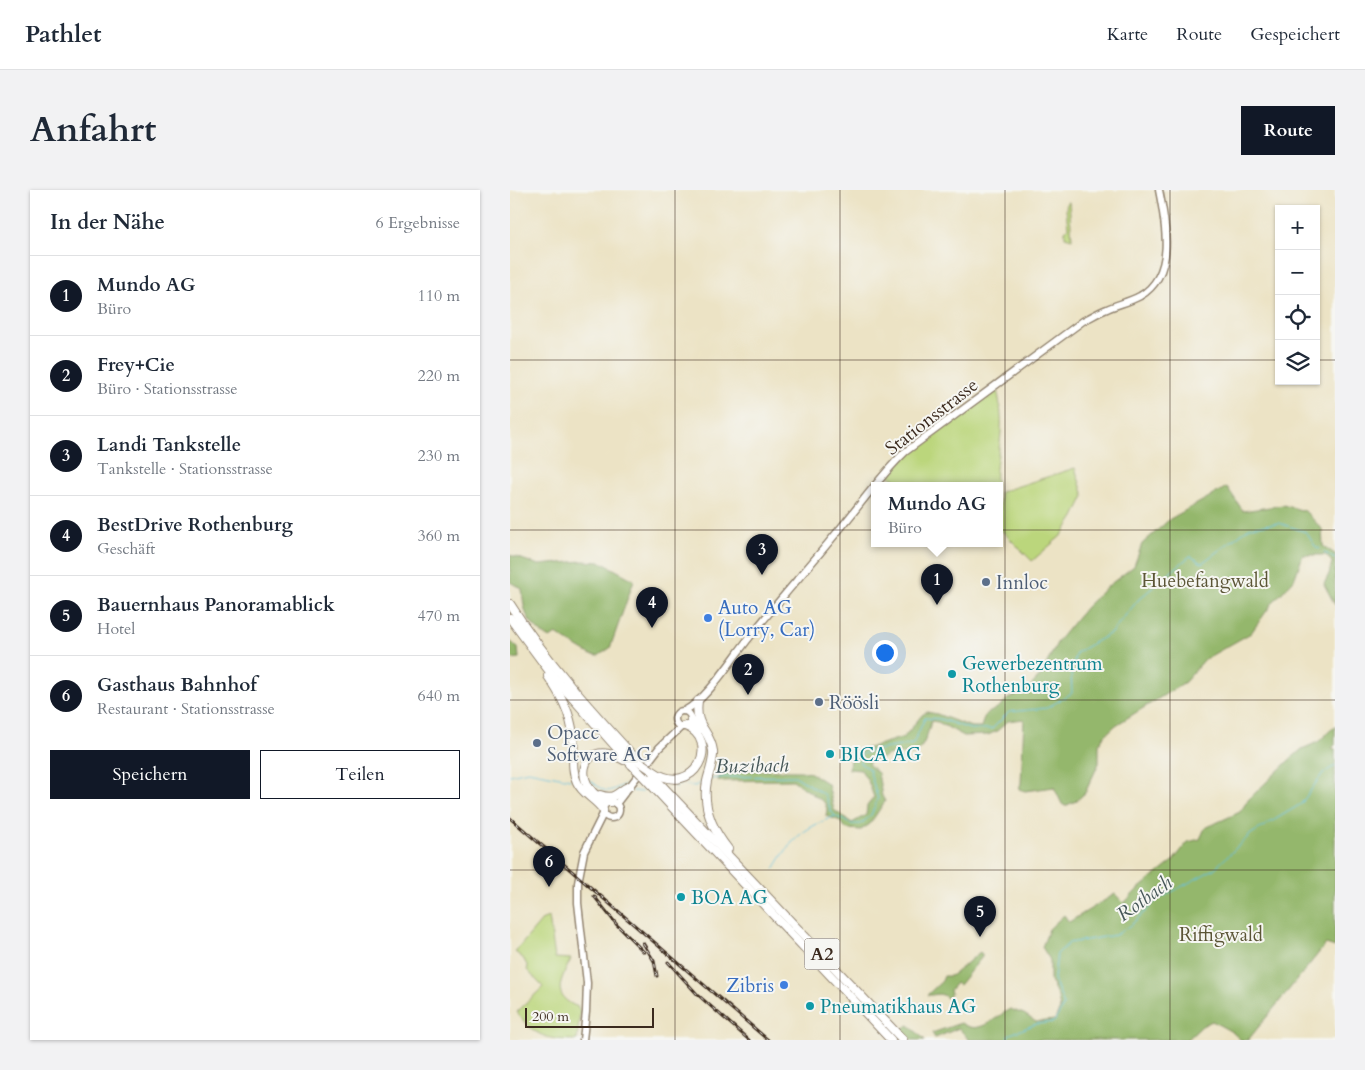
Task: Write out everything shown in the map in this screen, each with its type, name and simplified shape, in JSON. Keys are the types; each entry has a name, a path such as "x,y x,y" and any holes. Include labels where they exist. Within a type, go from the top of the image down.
{"highway":[{"name":"A2","path":"510,604 547,656 635,762"},
{"name":"A2","path":"510,618 551,676 756,883 903,1040"},
{"path":"551,676 571,724 574,738 576,781 582,790 600,805 604,811"},
{"path":"697,702 696,712 698,721 709,740 713,755 707,784 707,806 713,827 756,883"},
{"path":"687,722 709,740"},
{"path":"650,775 677,779 688,776 698,767 702,756 700,741 687,722"},
{"path":"613,803 603,800 587,785 584,772 587,761 594,755 604,752 635,762"},
{"name":"A2","path":"650,775 891,1040"},
{"path":"594,792 612,797 620,793 626,786 630,786"}],"main road":[{"name":"Stationsstrasse","path":"877,482 905,452 1083,321 1136,298 1153,286 1160,275 1165,258 1164,220 1159,190"},
{"name":"Stationsstrasse","path":"667,739 687,722 697,702 871,490"},
{"name":"Stationsstrasse","path":"613,803 630,786 667,739 676,722 677,714 697,702"},
{"path":"676,722 687,722 684,711"},
{"path":"582,1040 586,1011 586,983 578,903 578,883 584,852 604,811 604,806 613,803 619,809 618,814 596,828"},
{"path":"604,811 610,818"}],"green space":[{"path":"1067,202 1069,202 1072,239 1065,237 1065,231 1068,228"},
{"path":"997,389 1001,410 1001,426 996,482 899,482 888,475 911,451"},
{"path":"1075,468 1084,496 1074,517 1062,535 1032,561 1003,532 1003,491"},
{"name":"Huebefangwald","path":"1227,487 1243,511 1283,505 1305,511 1322,529 1323,546 1335,554 1335,605 1324,584 1332,562 1326,555 1303,555 1294,580 1273,602 1251,633 1205,659 1185,682 1116,725 1103,737 1099,745 1099,763 1085,793 1076,801 1065,806 1062,804 1054,787 1025,791 1019,789 1021,783 1024,719 1008,721 997,731 988,735 964,736 938,722 931,721 925,740 917,752 913,754 890,754 871,761 868,764 878,773 882,796 885,801 870,824 861,830 847,829 838,820 826,816 827,809 825,803 793,780 718,781 721,773 725,770 801,771 811,773 828,784 834,810 852,823 866,815 867,806 874,797 868,781 861,770 849,769 850,757 862,750 904,737 922,715 927,712 971,727 981,727 985,715 999,707 1009,698 1026,691 1041,675 1058,641 1086,607 1108,586 1134,566 1142,544 1170,519"},
{"path":"510,555 539,565 582,561 601,562 634,580 610,648 598,656 591,655 556,634 550,638 539,631 526,613 522,589 510,582"},
{"path":"510,641 518,648 519,658 510,659"},
{"name":"Riffigwald","path":"1335,726 1335,745 1332,748 1335,749 1335,947 1326,944 1248,1040 1241,1040 1232,1032 1212,1021 1202,1026 1187,1040 969,1040 959,1028 935,1038 932,1033 961,1023 974,1028 980,1027 1010,1009 1024,1014 1036,1022 1055,1020 1060,1008 1058,997 1050,979 1050,960 1042,947 1049,929 1064,915 1069,922 1115,894 1124,903 1172,862 1188,842 1200,839 1205,828 1240,812 1248,800 1287,762 1302,749 1318,742"},
{"path":"549,917 555,958 571,959 560,987 564,998 569,1003 578,1007 580,1012 577,1040 550,1038 542,1035 529,1027 517,1012 543,987 527,970 528,967 523,958 515,952 543,919"},
{"path":"980,952 982,957 959,985 956,983 950,990 951,994 947,998 940,994 927,995 942,981 944,976 954,974"},
{"path":"909,1025 925,1040 911,1040 902,1029"}],"waterway":[{"name":"Buzibach","path":"711,779 724,777 795,776 825,795 835,816 851,824 861,824 871,815 878,799 869,769 860,763 860,755 870,751 913,744 925,718 940,719 970,729 992,729 1009,712 1047,708 1072,693 1071,674 1076,653 1111,633 1139,599 1190,556 1202,563 1250,527 1279,523 1306,532 1315,546 1320,549"},
{"name":"Buzibach","path":"1324,552 1335,559"},
{"name":"Rotbach","path":"1008,1040 1008,1035 1036,1024 1054,1022 1064,1005 1054,979 1057,954 1069,943 1116,935 1131,925 1157,900 1214,869 1251,834 1301,804 1323,773 1335,766"},
{"name":"Buzibach","path":"510,775 528,771 570,779"},
{"name":"Buzibach","path":"590,780 606,791 624,785"},
{"name":"Buzibach","path":"675,787 680,784 695,786 705,780"},
{"name":"Buzibach","path":"633,791 642,792"},
{"path":"774,869 787,849 799,836 806,830 835,816"}],"railway":[{"path":"510,818 768,1040"},
{"path":"594,896 617,925 644,952"},
{"path":"643,943 654,961 657,976"},
{"path":"668,962 698,995 749,1040"}],"place":[{"name":"Landi Tankstelle","path":"762,575"},
{"name":"Innloc","path":"986,582"},
{"name":"Mundo AG","path":"937,605"},
{"name":"Auto AG (Lorry, Car)","path":"708,618"},
{"name":"BestDrive Rothenburg","path":"652,628"},
{"name":"Gewerbezentrum Rothenburg","path":"952,674"},
{"name":"Frey+Cie","path":"748,695"},
{"name":"Röösli","path":"819,702"},
{"name":"Opacc Software AG","path":"537,743"},
{"name":"BICA AG","path":"830,754"},
{"name":"Gasthaus Bahnhof","path":"549,887"},
{"name":"BOA AG","path":"681,897"},
{"name":"Bauernhaus Panoramablick","path":"980,937"},
{"name":"Zibris","path":"784,985"},
{"name":"Pneumatikhaus AG","path":"810,1006"}]}
